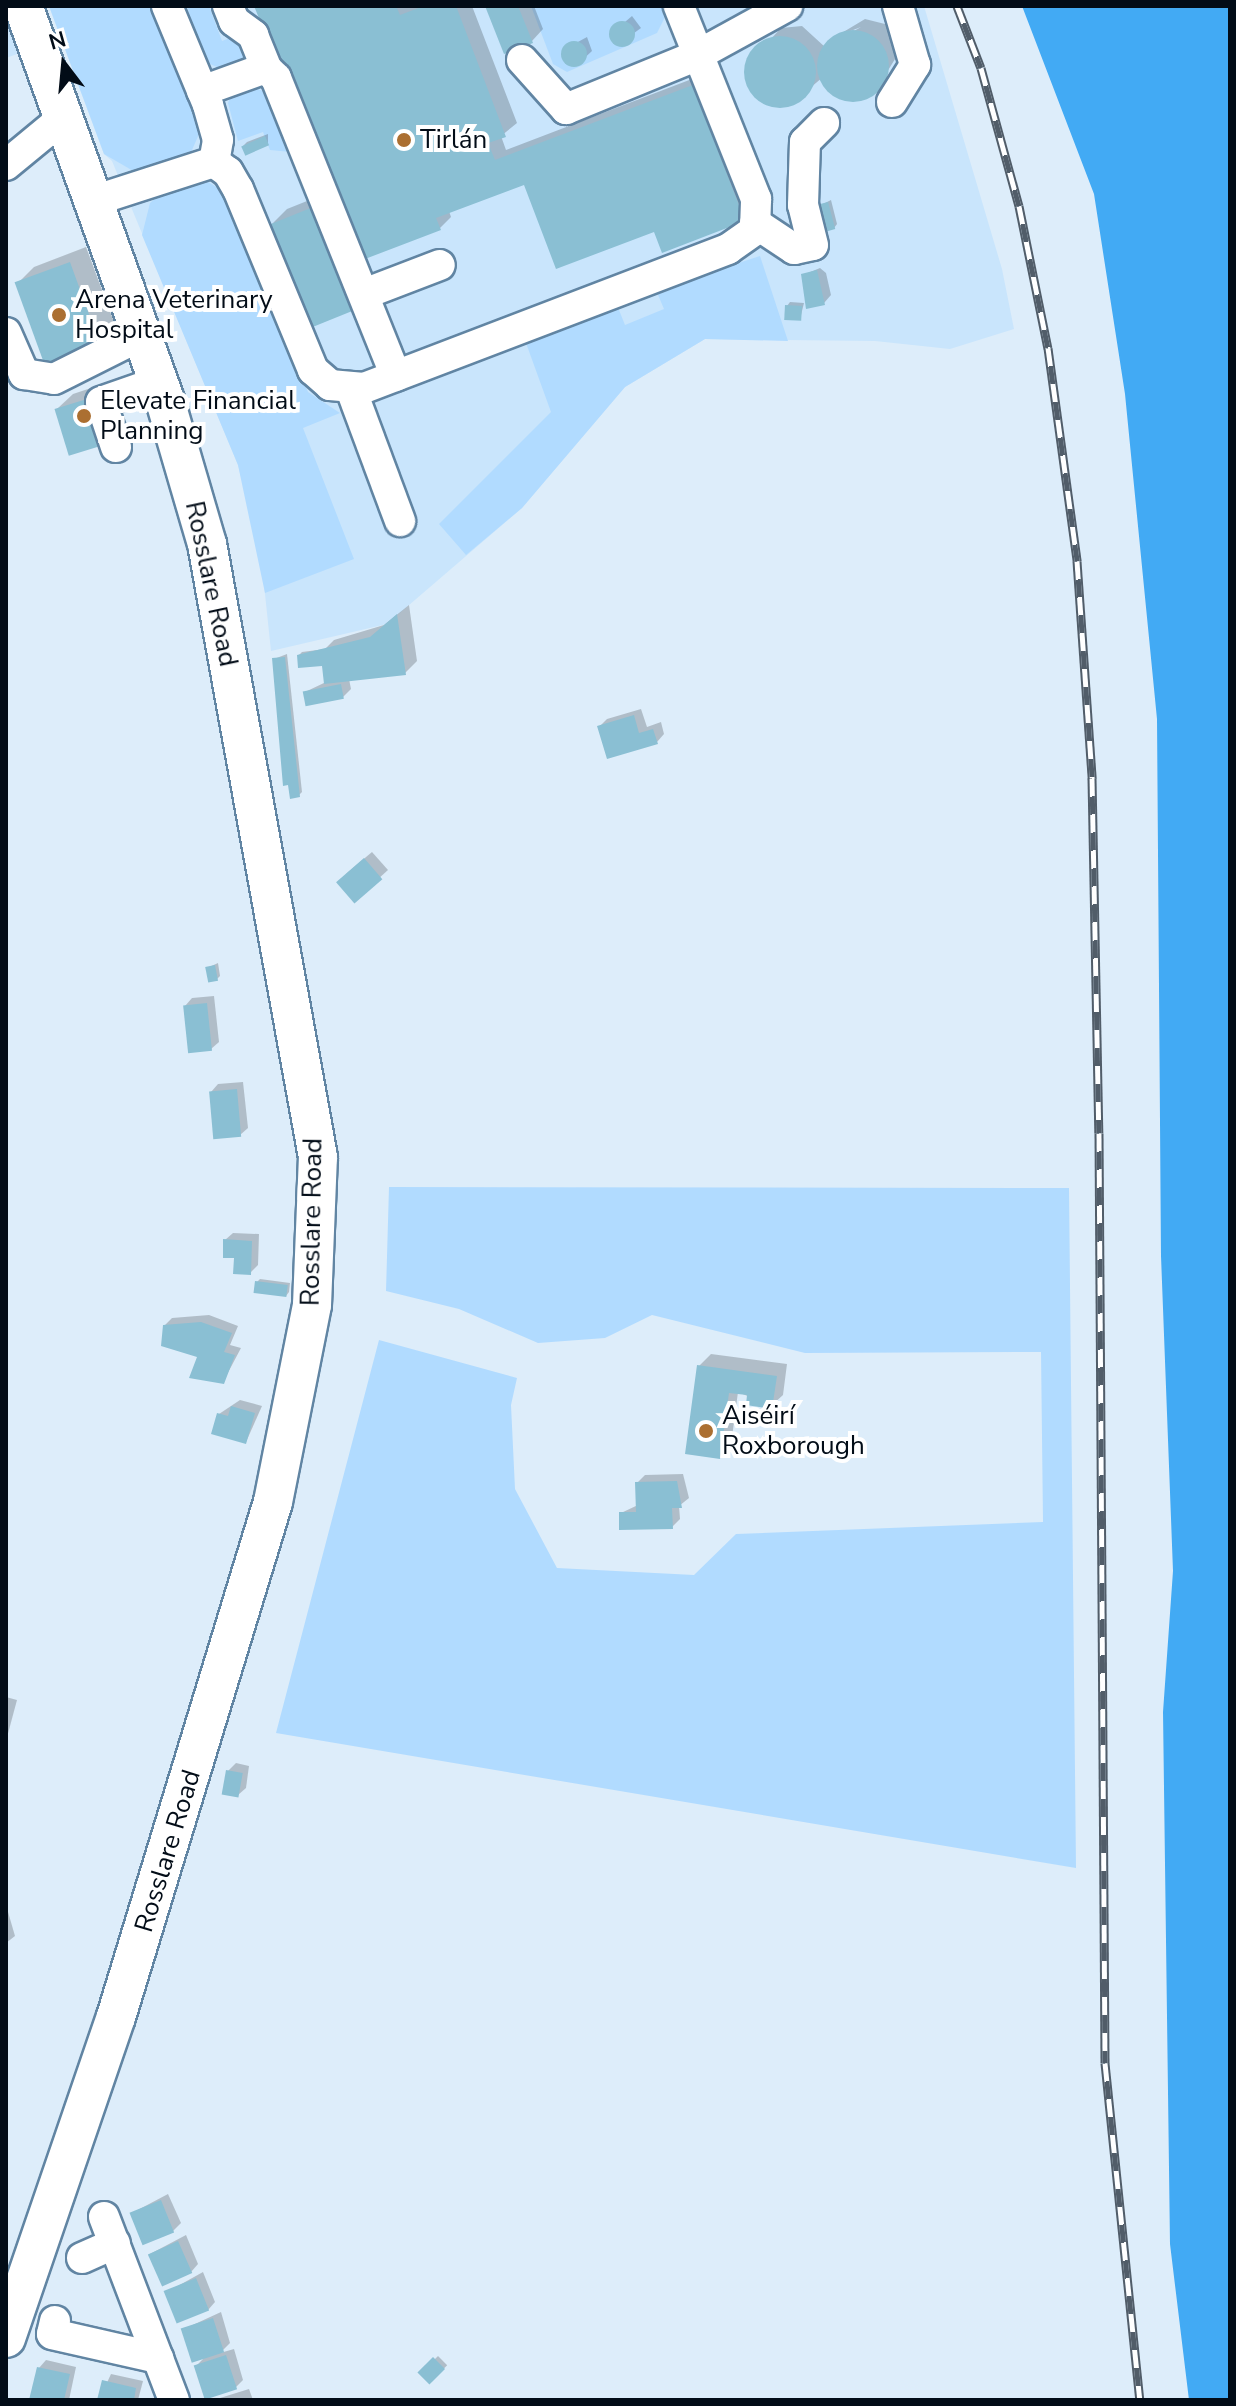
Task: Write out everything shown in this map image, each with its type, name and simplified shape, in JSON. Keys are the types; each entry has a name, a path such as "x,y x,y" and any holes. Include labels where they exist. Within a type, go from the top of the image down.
{"main road":[{"name":"Rosslare Road","path":"6,2338 116,2017 244,1603 299,1392 312,1305 318,1157 296,1013 207,544 142,335 22,6"}],"street":[{"path":"6,12 22,6"},
{"path":"167,6 202,91 218,140 214,162"},
{"path":"214,162 228,172 238,189 313,370 330,385 351,389 396,376 728,249 755,230 756,199 679,6"},
{"path":"522,60 566,109 698,55 787,6"},
{"path":"892,102 915,65 898,6"},
{"path":"231,13 253,35 266,68 276,78 396,376"},
{"path":"202,91 266,68"},
{"path":"6,165 63,118"},
{"path":"755,223 794,249 813,245 803,205 805,142 824,123"},
{"path":"93,201 214,162"},
{"path":"364,294 440,265"},
{"path":"6,333 24,374 54,379 142,335"},
{"path":"116,447 101,402 158,382"},
{"path":"351,389 400,521"},
{"path":"82,2258 109,2230 174,2400"},
{"path":"55,2321 52,2334 158,2358"}],"shaded area":[{"path":"49,6 924,6 1002,269 1014,329 950,349 875,341 705,339 625,387 522,508 387,624 271,651 261,556 238,465 112,161 104,154"},
{"path":"49,6 154,6 202,127 189,157 135,172 104,154"},
{"path":"187,6 209,6 222,41 243,33 249,54 244,62 222,69 203,61"},
{"path":"531,6 668,6 669,9 657,33 567,72 553,64"},
{"path":"6,18 20,53 6,58"},
{"path":"250,86 268,93 291,152 270,150 263,132 238,141 228,103 232,93"},
{"path":"205,180 223,191 308,392 340,413 303,428 354,559 265,593 238,465 142,235 150,203 163,191"},
{"path":"760,256 788,341 705,339 625,387 522,508 466,555 439,524 551,412 526,343 617,305 625,325 664,309 656,290"},
{"path":"389,1187 1069,1188 1076,1868 276,1733 379,1340 517,1378 511,1405 515,1489 557,1568 694,1575 736,1534 1043,1522 1041,1352 805,1353 652,1315 605,1338 538,1343 459,1309 386,1291"}],"water":[{"path":"1022,6 1230,6 1230,2400 1189,2400 1170,2244 1163,1712 1173,1571 1161,1256 1157,719 1125,394 1094,194"}],"building":[{"name":"Tirlán","path":"254,6 396,6 400,15 424,6 456,6 506,137 488,143 495,160 693,85 745,221 662,253 654,232 556,269 524,185 436,218 441,230 365,259 340,194 332,197"},
{"path":"485,6 518,6 533,43 504,54"},
{"path":"622,21 631,25 635,34 631,43 622,47 613,43 609,34 613,25"},
{"path":"853,30 873,36 883,46 889,66 883,86 873,96 853,102 833,96 823,86 817,66 823,46 833,36"},
{"path":"780,36 800,42 810,52 816,72 810,92 800,102 780,108 760,102 750,92 744,72 750,52 760,42"},
{"path":"574,41 583,45 587,54 583,63 574,67 565,63 561,54 565,45"},
{"path":"265,136 269,145 245,156 241,147"},
{"path":"828,202 835,229 825,232 817,205"},
{"path":"323,203 365,306 311,328 269,225"},
{"name":"Arena Veterinary Hospital","path":"70,262 101,348 46,369 15,282"},
{"path":"817,270 825,305 806,309 801,274"},
{"path":"785,305 802,306 801,321 784,320"},
{"path":"87,399 101,446 69,456 54,409"},
{"path":"397,614 406,675 324,684 322,666 298,668 297,655 370,637"},
{"path":"285,657 300,797 290,799 288,785 283,786 272,658"},
{"path":"341,684 344,699 306,706 303,691"},
{"path":"634,715 639,733 653,729 658,744 607,759 597,726"},
{"path":"364,858 382,879 354,903 336,882"},
{"path":"215,965 218,981 208,983 205,967"},
{"path":"207,1003 212,1051 188,1053 183,1006"},
{"path":"237,1089 241,1137 213,1139 209,1091"},
{"path":"223,1239 252,1241 251,1275 233,1274 234,1258 223,1258"},
{"path":"255,1281 288,1285 286,1297 254,1293"},
{"path":"201,1322 232,1333 224,1352 235,1355 224,1384 189,1378 197,1357 161,1346 163,1325"},
{"name":"Aiséirí Roxborough","path":"697,1365 777,1376 772,1409 746,1405 747,1395 729,1393 720,1459 685,1454"},
{"path":"231,1406 255,1413 246,1444 211,1434 217,1413 228,1416"},
{"path":"677,1481 682,1508 672,1508 673,1529 619,1530 619,1512 636,1512 635,1482"},
{"path":"226,1770 243,1773 238,1798 222,1795"},
{"path":"161,2200 174,2232 143,2245 129,2213"},
{"path":"178,2241 192,2273 162,2286 148,2254"},
{"path":"196,2278 209,2310 177,2324 164,2291"},
{"path":"213,2318 224,2352 192,2363 181,2329"},
{"path":"226,2355 237,2389 205,2400 194,2366"},
{"path":"433,2357 445,2369 429,2385 417,2373"},
{"path":"37,2367 70,2374 64,2400 29,2400"},
{"path":"102,2380 136,2388 134,2400 97,2400"}],"railway":[{"path":"957,6 981,68 1019,206 1048,348 1077,561 1092,778 1099,1133 1105,2063 1140,2400"}],"place":[{"name":"Tirlán","path":"404,140"},
{"name":"Arena Veterinary Hospital","path":"59,315"},
{"name":"Elevate Financial Planning","path":"84,416"},
{"name":"Aiséirí Roxborough","path":"706,1431"}]}
